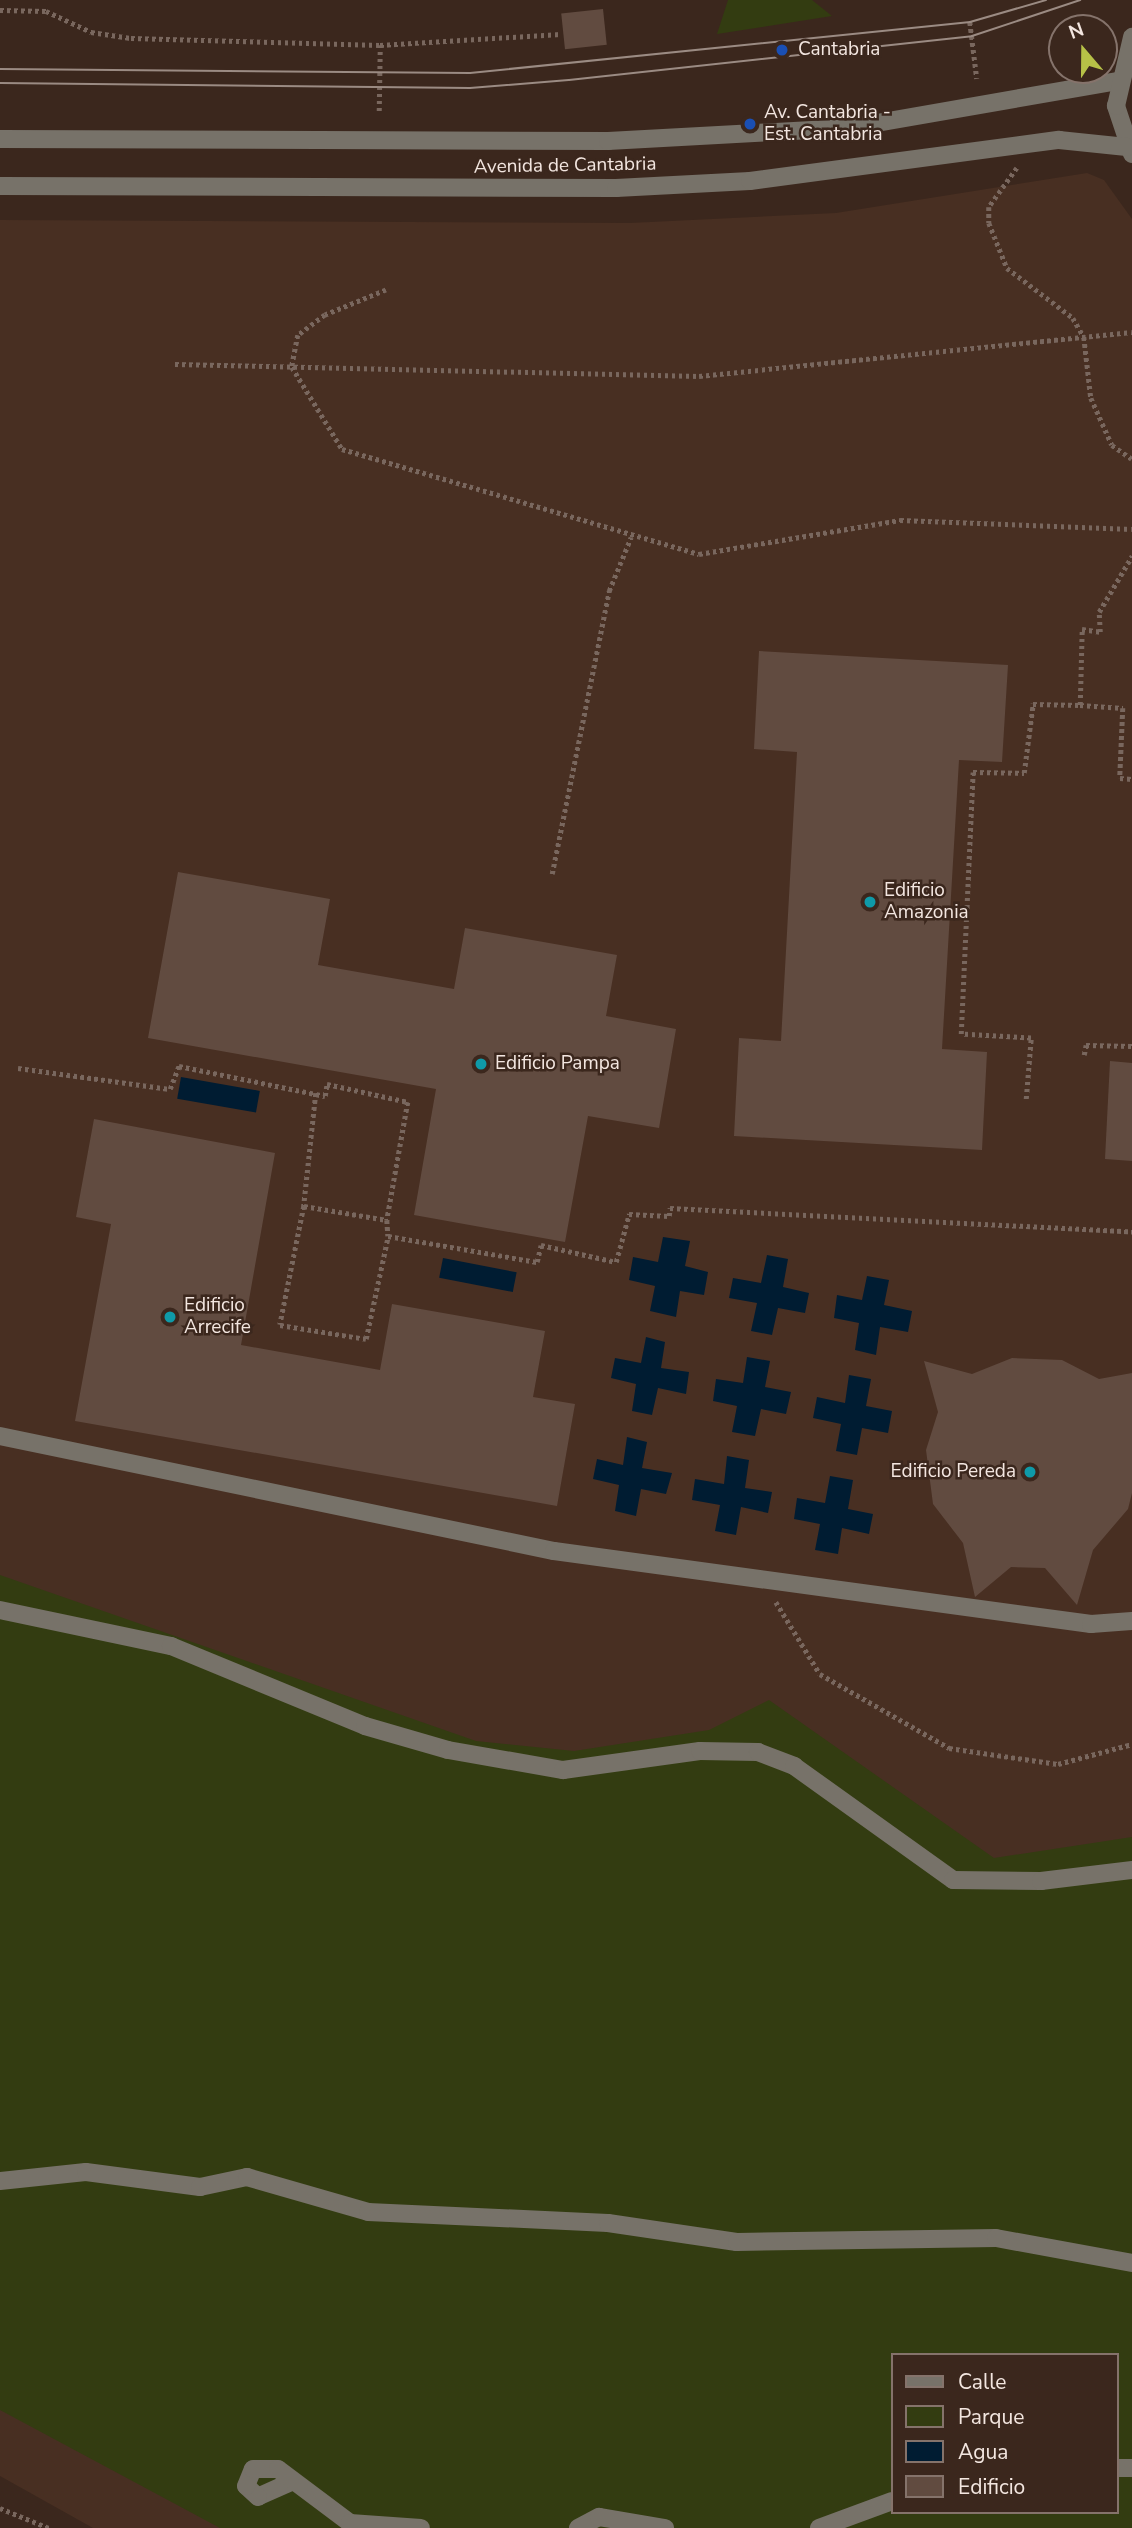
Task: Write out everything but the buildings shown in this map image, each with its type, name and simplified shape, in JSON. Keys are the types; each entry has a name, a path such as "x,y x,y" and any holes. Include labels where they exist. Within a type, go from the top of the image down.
{"street":[{"path":"1118,78 1132,37"},
{"name":"Avenida de Cantabria","path":"0,139 250,143 702,136 848,128 1100,84"},
{"path":"1118,84 1129,151"},
{"name":"Avenida de Cantabria","path":"0,186 616,188 764,179 1017,146 1092,139 1129,151"},
{"path":"0,1436 554,1551 1091,1624 1132,1621"},
{"path":"0,1610 171,1646 365,1726 448,1750 563,1770 700,1751 758,1752 794,1766 953,1880 1041,1881 1132,1870"},
{"path":"0,2181 86,2172 200,2187 247,2177 368,2212 608,2223 750,2243 996,2238 1132,2263"},
{"path":"291,2482 350,2523 421,2528"},
{"path":"819,2528 890,2502"},
{"path":"578,2528 599,2517 665,2528"}],"path":[{"path":"0,10 46,11 91,32 131,38 380,45 561,34"},
{"path":"970,22 977,79"},
{"path":"379,111 380,45"},
{"path":"1017,146 1017,168 989,207 989,223 1007,268 1073,318 1084,337 1091,398 1112,445 1132,459"},
{"path":"386,290 325,314 298,335 292,367 342,449 631,537 699,554 900,520 1132,529"},
{"path":"175,364 699,376 1132,332"},
{"path":"552,874 609,591 631,537"},
{"path":"1080,705 1082,629 1100,632 1099,612 1132,555"},
{"path":"1026,1099 1031,1038 961,1034 973,772 1024,773 1032,704 1080,705 1123,708 1120,778 1132,779"},
{"path":"1084,1055 1086,1045 1132,1046"},
{"path":"18,1068 170,1089 178,1066 316,1093 325,1096 327,1084 408,1102 387,1220 388,1236 366,1339 280,1325 304,1206 316,1093"},
{"path":"304,1206 387,1220"},
{"path":"388,1236 537,1262 541,1245 616,1262 629,1214 669,1216 670,1208 714,1206 1132,1231"},
{"path":"763,1580 820,1674 949,1748 1058,1764 1132,1744"},
{"path":"0,2508 49,2528"}],"shaded area":[{"path":"1087,173 1104,180 1132,219 1132,2528 93,2528 0,2476 0,220 630,223 836,213"}],"green space":[{"path":"728,0 812,0 832,16 717,34"},
{"path":"0,1575 476,1741 574,1751 709,1730 769,1700 994,1858 1132,1837 1132,2528 220,2528 0,2410"}],"water":[{"path":"181,1077 260,1091 256,1113 177,1099"},
{"path":"663,1237 690,1241 685,1266 708,1272 704,1295 680,1291 676,1317 650,1311 655,1286 629,1280 633,1257 658,1262"},
{"path":"767,1255 788,1259 783,1287 809,1293 805,1313 778,1308 772,1335 751,1331 757,1303 729,1298 733,1278 761,1283"},
{"path":"443,1258 517,1272 513,1292 439,1278"},
{"path":"867,1276 889,1280 884,1305 912,1311 908,1332 880,1327 876,1355 855,1350 859,1323 834,1318 837,1295 862,1300"},
{"path":"646,1337 665,1342 661,1368 689,1372 686,1394 658,1388 652,1415 632,1411 636,1384 611,1378 615,1358 641,1363"},
{"path":"747,1357 770,1361 765,1387 791,1392 786,1414 761,1409 755,1436 732,1432 737,1406 713,1401 716,1379 743,1383"},
{"path":"849,1375 871,1379 866,1406 892,1411 888,1433 862,1428 857,1455 836,1451 841,1424 813,1418 817,1397 845,1403"},
{"path":"627,1437 647,1442 642,1468 672,1473 666,1494 641,1489 636,1516 615,1511 619,1485 593,1479 597,1459 623,1465"},
{"path":"727,1456 749,1460 745,1488 772,1492 768,1513 741,1507 736,1535 715,1531 720,1505 692,1500 695,1479 724,1484"},
{"path":"830,1476 853,1480 848,1509 873,1514 869,1534 842,1528 838,1554 815,1550 820,1524 794,1519 797,1498 825,1503"}],"tram line":[{"path":"0,69 470,73 970,22 1046,0"},
{"path":"0,83 470,88 569,80 972,36 1080,0"}],"place":[{"name":"Cantabria","path":"782,50"},
{"name":"Av. Cantabria - Est. Cantabria","path":"750,124"},
{"name":"Edificio Amazonia","path":"870,902"},
{"name":"Edificio Pampa","path":"481,1064"},
{"name":"Edificio Arrecife","path":"170,1317"},
{"name":"Edificio Pereda","path":"1030,1472"}]}
